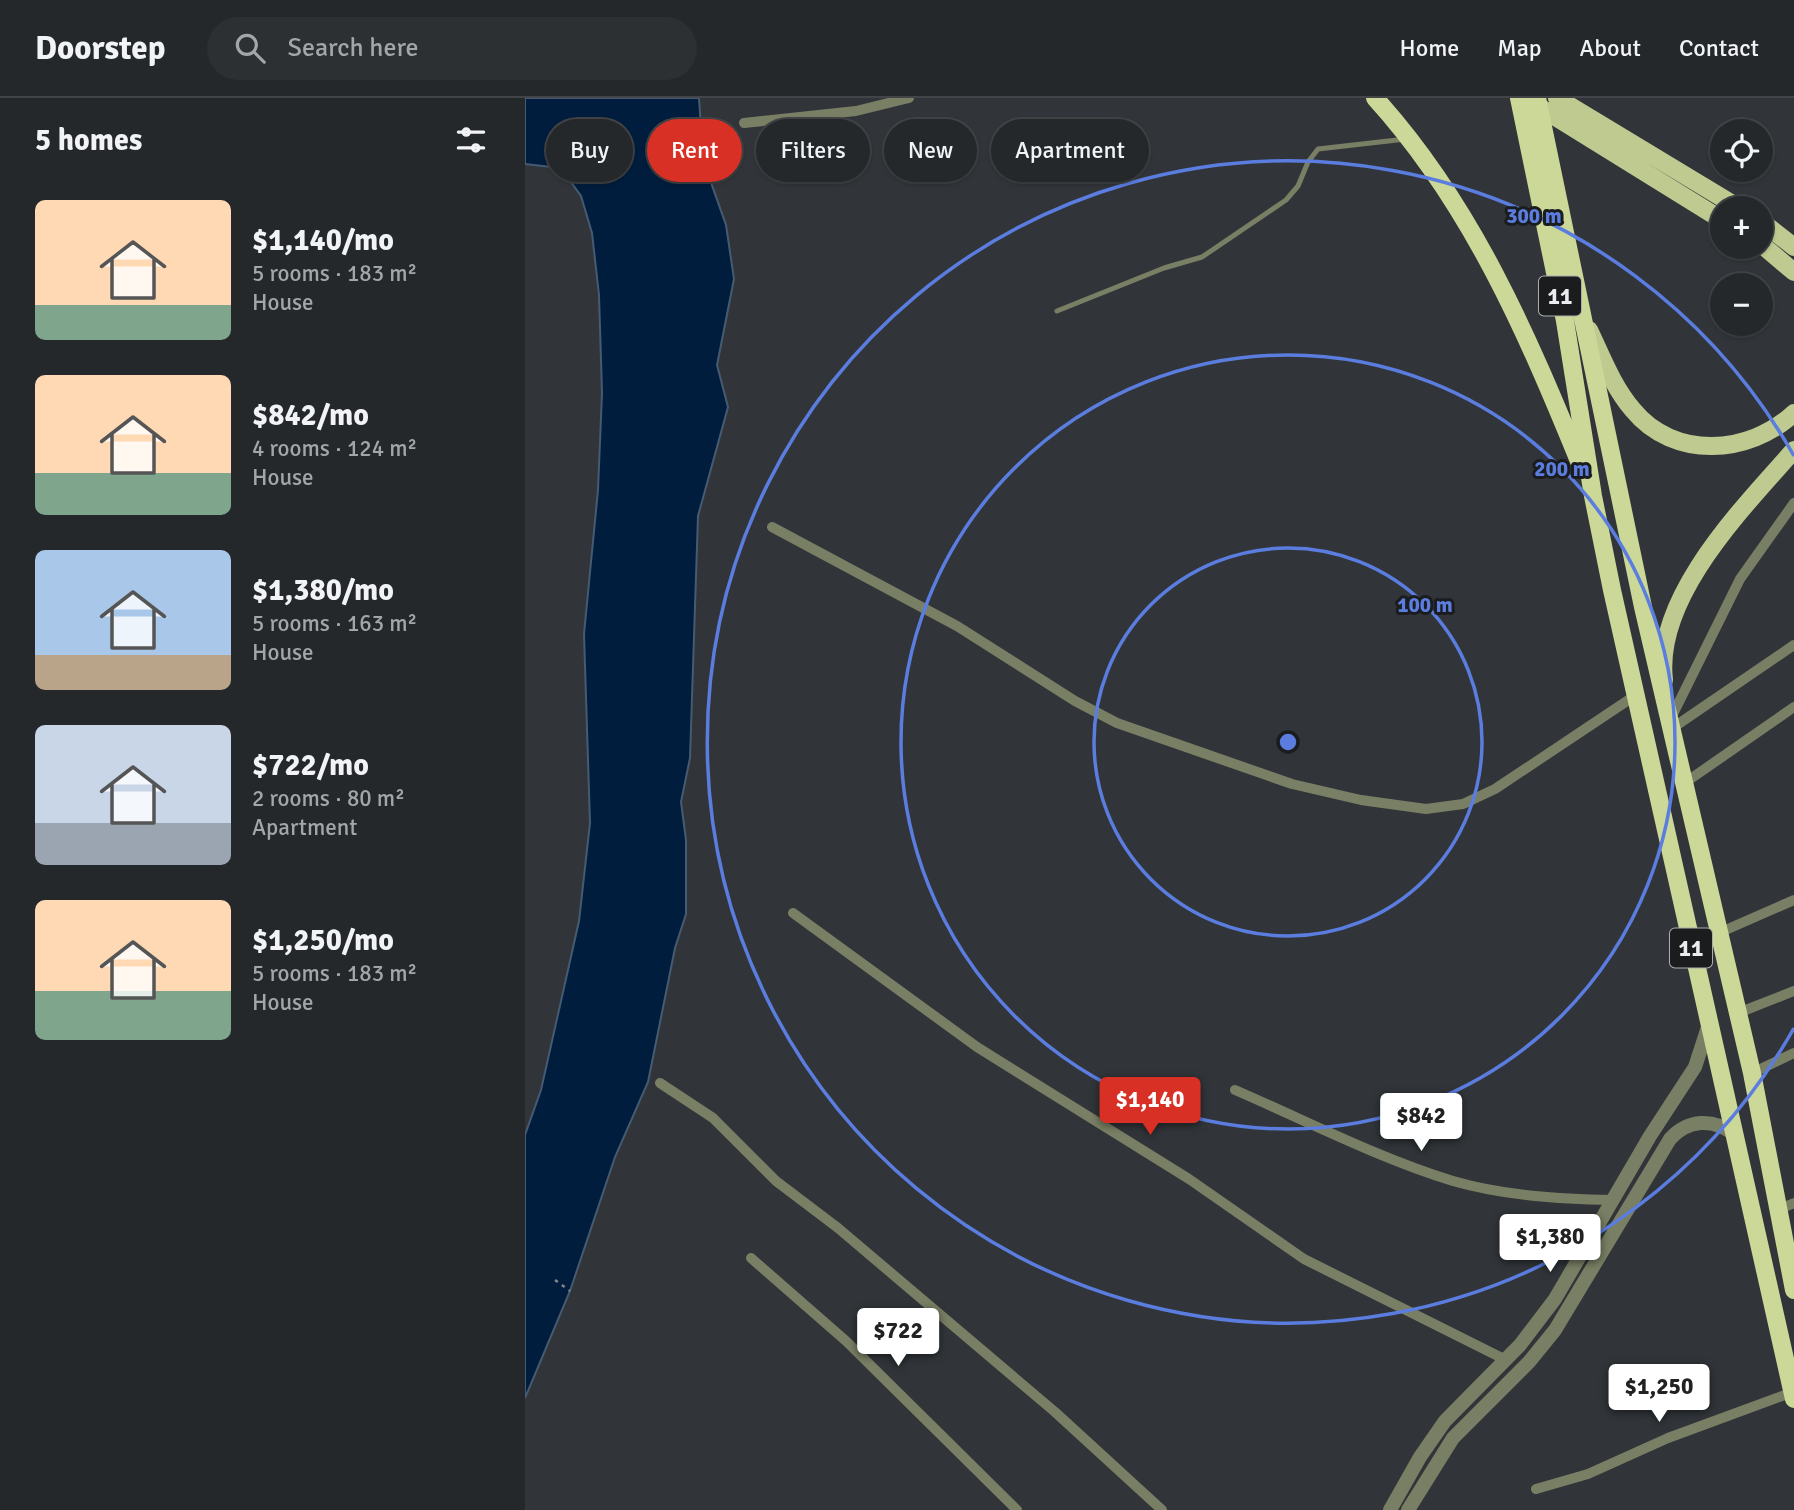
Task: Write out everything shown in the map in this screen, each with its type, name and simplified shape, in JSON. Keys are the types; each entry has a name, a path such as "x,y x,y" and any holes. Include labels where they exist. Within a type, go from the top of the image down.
{"highway":[{"path":"1375,98 1449,194 1497,275 1538,360 1593,496"},
{"name":"11","path":"1521,98 1565,321 1593,496 1694,965 1793,1395"},
{"name":"11","path":"1537,98 1643,607 1721,932 1752,1073 1777,1210 1789,1244 1794,1290"},
{"path":"1694,965 1726,957"}],"main road":[{"path":"1521,98 1710,213"},
{"path":"1557,98 1719,196"},
{"path":"1773,230 1794,247"},
{"path":"1773,254 1794,272"},
{"path":"1585,324 1612,379 1633,410 1654,430 1671,439 1689,444 1726,447 1762,437 1794,413"},
{"path":"1671,716 1663,670 1665,643 1675,612 1695,574 1742,509 1794,450"}],"street":[{"path":"744,123 856,111 909,98"},
{"path":"1671,716 1734,590 1769,534 1794,502"},
{"path":"772,527 957,626 1075,701 1117,723 1281,780 1361,800 1426,809 1463,804 1495,789 1636,695"},
{"path":"1671,716 1794,645"},
{"path":"1686,782 1794,707"},
{"path":"1721,932 1794,900"},
{"path":"793,913 977,1047 1189,1179 1304,1259 1506,1360"},
{"path":"1738,1013 1794,991"},
{"path":"1389,1510 1445,1421 1506,1360 1555,1299 1695,1067 1708,1027"},
{"path":"1752,1073 1794,1053"},
{"path":"660,1083 713,1118 776,1181 838,1228 1055,1412 1162,1510"},
{"path":"1235,1090 1404,1164 1455,1181 1550,1198 1613,1200"},
{"path":"1399,1494 1410,1506 1453,1438 1529,1362 1555,1330 1670,1139 1685,1127 1710,1123 1734,1134"},
{"path":"1625,1180 1639,1190"},
{"path":"1777,1210 1794,1203"},
{"path":"751,1258 874,1368 1017,1510"},
{"path":"1535,1489 1588,1474 1668,1438 1793,1395"}],"lane":[{"path":"1057,311 1164,268 1202,257 1286,200 1298,186 1307,162 1318,149 1409,139"}],"path":[{"path":"555,1280 570,1291"}],"water":[{"path":"525,98 699,98 700,119 647,119 647,182 711,182 726,225 734,279 717,365 728,407 698,516 690,758 681,802 686,840 686,914 675,948 648,1082 615,1157 570,1291 525,1398 525,1135 541,1090 579,921 590,823 584,634 598,490 602,393 599,295 592,233 581,196 571,182 633,182 633,119 546,119 546,166 525,164"}]}
